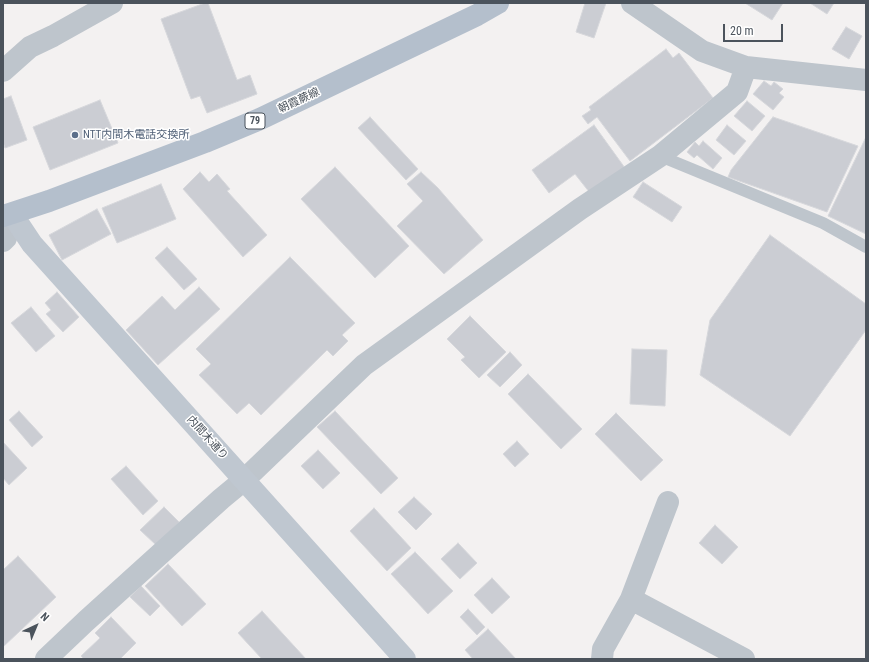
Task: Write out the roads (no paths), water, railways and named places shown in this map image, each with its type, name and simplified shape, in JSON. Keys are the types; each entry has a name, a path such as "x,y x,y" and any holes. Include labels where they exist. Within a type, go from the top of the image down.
{"main road":[{"name":"朝霞蕨線","path":"7,215 49,201 205,142 253,122 477,15 498,3"}],"street":[{"path":"3,71 30,47 112,3"},
{"path":"632,3 702,51 746,67 866,80"},
{"path":"46,659 220,499 244,480 364,365 574,214 660,156 737,92 746,67"},
{"path":"3,241 6,238 7,215"},
{"name":"内間木通り","path":"7,215 405,659"},
{"path":"602,659 603,649 631,599 668,502"},
{"path":"631,599 744,659"}],"lane":[{"path":"660,156 823,222 866,247"}],"place":[{"name":"NTT内間木電話交換所","path":"75,135"}]}
